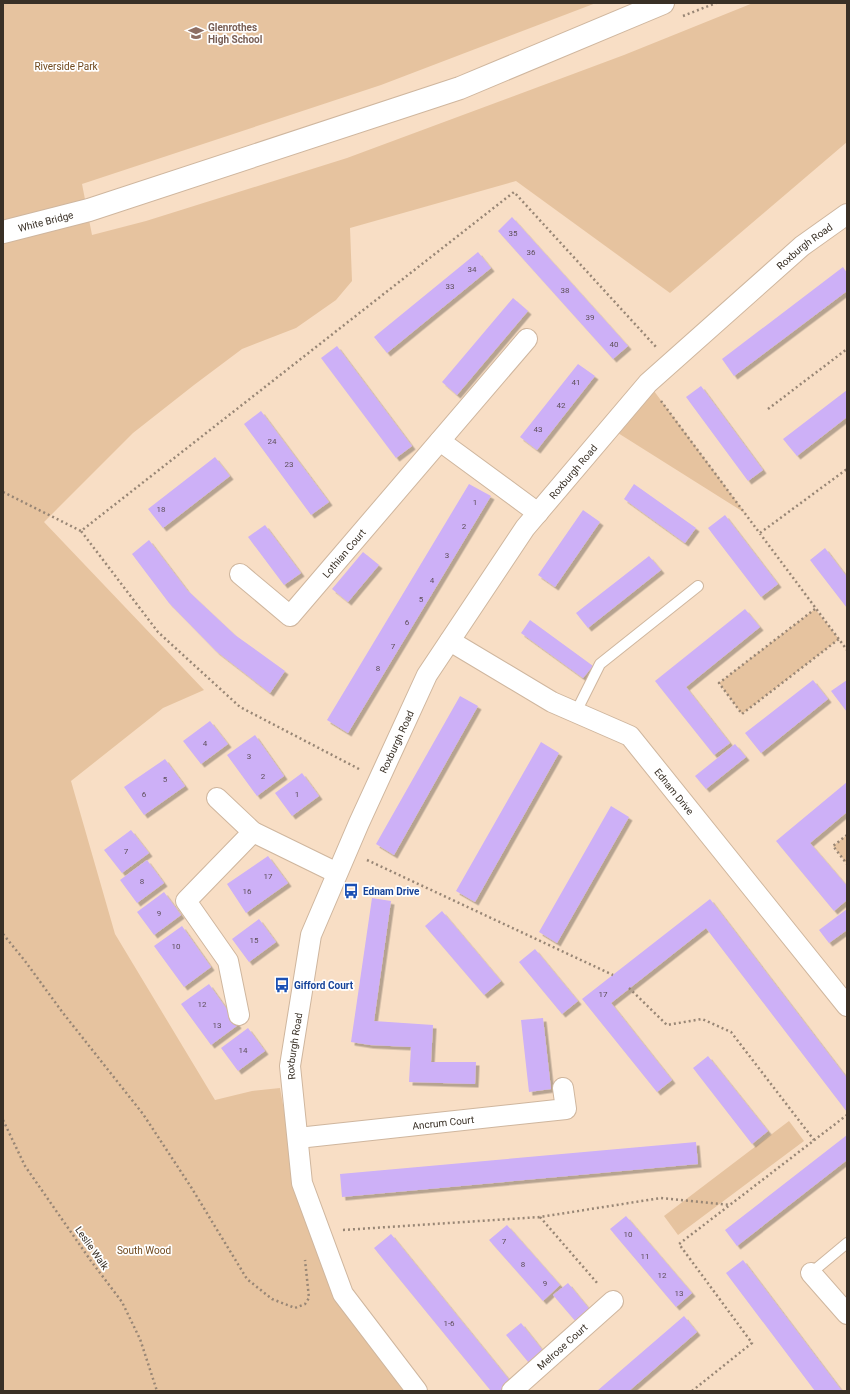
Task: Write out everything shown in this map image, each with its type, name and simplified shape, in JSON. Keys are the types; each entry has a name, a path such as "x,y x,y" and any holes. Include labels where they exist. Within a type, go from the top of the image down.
{"main road":[{"name":"White Bridge","path":"3,232 89,210 460,88 663,3"}],"street":[{"name":"Roxburgh Road","path":"417,1391 343,1294 302,1183 290,1066 311,935 347,850 427,675 525,528 648,383 802,246 845,220"},
{"name":"Lothian Court","path":"240,574 290,616 528,338"},
{"path":"440,441 538,513"},
{"name":"Ednam Drive","path":"450,641 552,702 630,736 847,1006"},
{"path":"217,798 253,832 337,873"},
{"path":"239,1016 228,961 186,901 253,832"},
{"name":"Ancrum Court","path":"298,1138 566,1109 563,1088"},
{"path":"811,1273 847,1314"},
{"name":"Melrose Court","path":"512,1391 612,1301"}],"lane":[{"path":"576,712 600,664 698,586"},
{"path":"811,1273 847,1243"}],"path":[{"path":"80,531 514,192 670,363"},
{"path":"768,409 847,349"},
{"path":"648,383 847,650"},
{"path":"760,533 847,470"},
{"path":"3,492 80,531 158,632 240,707 379,779"},
{"path":"815,608 719,683 742,714 839,639"},
{"path":"847,835 833,846 847,864"},
{"path":"347,850 613,975"},
{"path":"3,934 25,961 62,1014 143,1114 191,1187 247,1279 272,1299 295,1308 305,1304 309,1298 304,1252"},
{"path":"629,988 667,1025 702,1019 731,1032 814,1140"},
{"path":"692,1391 752,1343 679,1244 847,1116"},
{"name":"Leslie Walk","path":"3,1120 25,1166 91,1261 122,1302 140,1339 157,1391"},
{"path":"320,1231 540,1217 661,1198 730,1205"},
{"path":"540,1217 612,1301"}],"green space":[{"path":"3,3 596,3 381,85 82,184 92,235 146,221 347,158 624,55 753,3 847,3 847,142 670,293 516,181 350,228 352,281 336,300 296,328 242,349 194,385 133,433 44,522 204,690 163,708 71,781 115,934 215,1100 252,1091 280,1088 302,1211 340,1302 416,1391 3,1391"},
{"path":"648,383 745,513 610,428"},
{"path":"815,609 839,639 742,714 719,683"},
{"path":"847,835 847,864 833,846"},
{"path":"789,1121 804,1141 678,1235 664,1216"}],"building":[{"path":"512,217 628,346 613,359 498,231"},
{"path":"478,252 491,268 387,353 374,337"},
{"path":"843,267 847,273 847,291 734,376 722,359"},
{"path":"513,298 528,311 457,395 442,382"},
{"path":"337,346 412,446 396,458 321,358"},
{"path":"578,364 595,376 537,450 520,437"},
{"path":"701,386 763,470 748,481 686,397"},
{"path":"847,390 847,417 797,456 783,439"},
{"path":"261,411 329,502 311,515 244,424"},
{"path":"215,457 230,476 163,528 148,509"},
{"path":"469,484 491,496 348,733 327,720"},
{"path":"634,484 696,528 685,543 624,499"},
{"path":"583,510 600,522 555,587 538,575"},
{"path":"725,515 778,584 761,597 708,528"},
{"path":"265,525 301,573 284,585 248,537"},
{"path":"149,540 187,590 235,635 285,671 270,693 216,651 169,603 132,554"},
{"path":"825,548 847,577 847,608 810,560"},
{"path":"363,552 379,565 348,602 332,589"},
{"path":"649,556 661,570 588,628 576,613"},
{"path":"745,609 760,627 686,687 730,743 714,755 655,681"},
{"path":"530,620 593,666 583,678 521,633"},
{"path":"813,680 828,699 761,753 745,733"},
{"path":"847,680 847,712 831,691"},
{"path":"460,696 478,706 394,855 376,844"},
{"path":"210,721 228,744 201,764 183,741"},
{"path":"255,735 284,776 257,796 227,755"},
{"path":"541,742 559,753 475,902 456,891"},
{"path":"735,744 746,757 706,789 695,776"},
{"path":"165,759 185,786 144,815 124,787"},
{"path":"302,773 319,796 292,816 275,793"},
{"path":"847,782 847,812 810,843 847,886 847,900 834,911 776,841"},
{"path":"611,806 629,817 557,943 539,932"},
{"path":"131,830 149,853 122,873 104,850"},
{"path":"268,856 288,883 246,913 227,884"},
{"path":"147,860 164,883 137,903 120,880"},
{"path":"164,892 181,915 154,935 137,912"},
{"path":"372,898 391,901 374,1021 433,1025 431,1062 476,1062 475,1084 409,1082 411,1047 370,1045 351,1042"},
{"path":"710,899 847,1078 847,1112 706,928 611,1003 672,1080 657,1092 582,999"},
{"path":"847,909 847,930 829,943 819,930"},
{"path":"442,911 501,981 484,995 425,926"},
{"path":"259,919 276,942 249,962 232,939"},
{"path":"182,926 211,967 184,987 154,946"},
{"path":"535,949 578,1001 562,1014 519,962"},
{"path":"209,984 238,1025 211,1045 181,1004"},
{"path":"543,1018 551,1089 529,1092 521,1020"},
{"path":"248,1028 265,1051 238,1071 221,1048"},
{"path":"708,1056 768,1131 752,1144 693,1068"},
{"path":"847,1135 847,1160 737,1246 725,1230"},
{"path":"696,1142 698,1164 342,1197 340,1174"},
{"path":"626,1216 692,1293 676,1307 610,1229"},
{"path":"507,1225 560,1285 543,1301 489,1240"},
{"path":"391,1234 511,1382 501,1391 491,1391 374,1248"},
{"path":"743,1260 842,1391 815,1391 726,1273"},
{"path":"568,1283 591,1311 577,1323 553,1295"},
{"path":"684,1316 697,1332 629,1391 597,1391"},
{"path":"521,1323 544,1352 529,1363 506,1335"}],"place":[{"name":"Glenrothes High School","path":"196,33"},
{"name":"Ednam Drive","path":"351,891"},
{"name":"Gifford Court","path":"282,985"}],"park label":[{"name":"Riverside Park","path":"66,66"},
{"name":"South Wood","path":"144,1250"}]}
